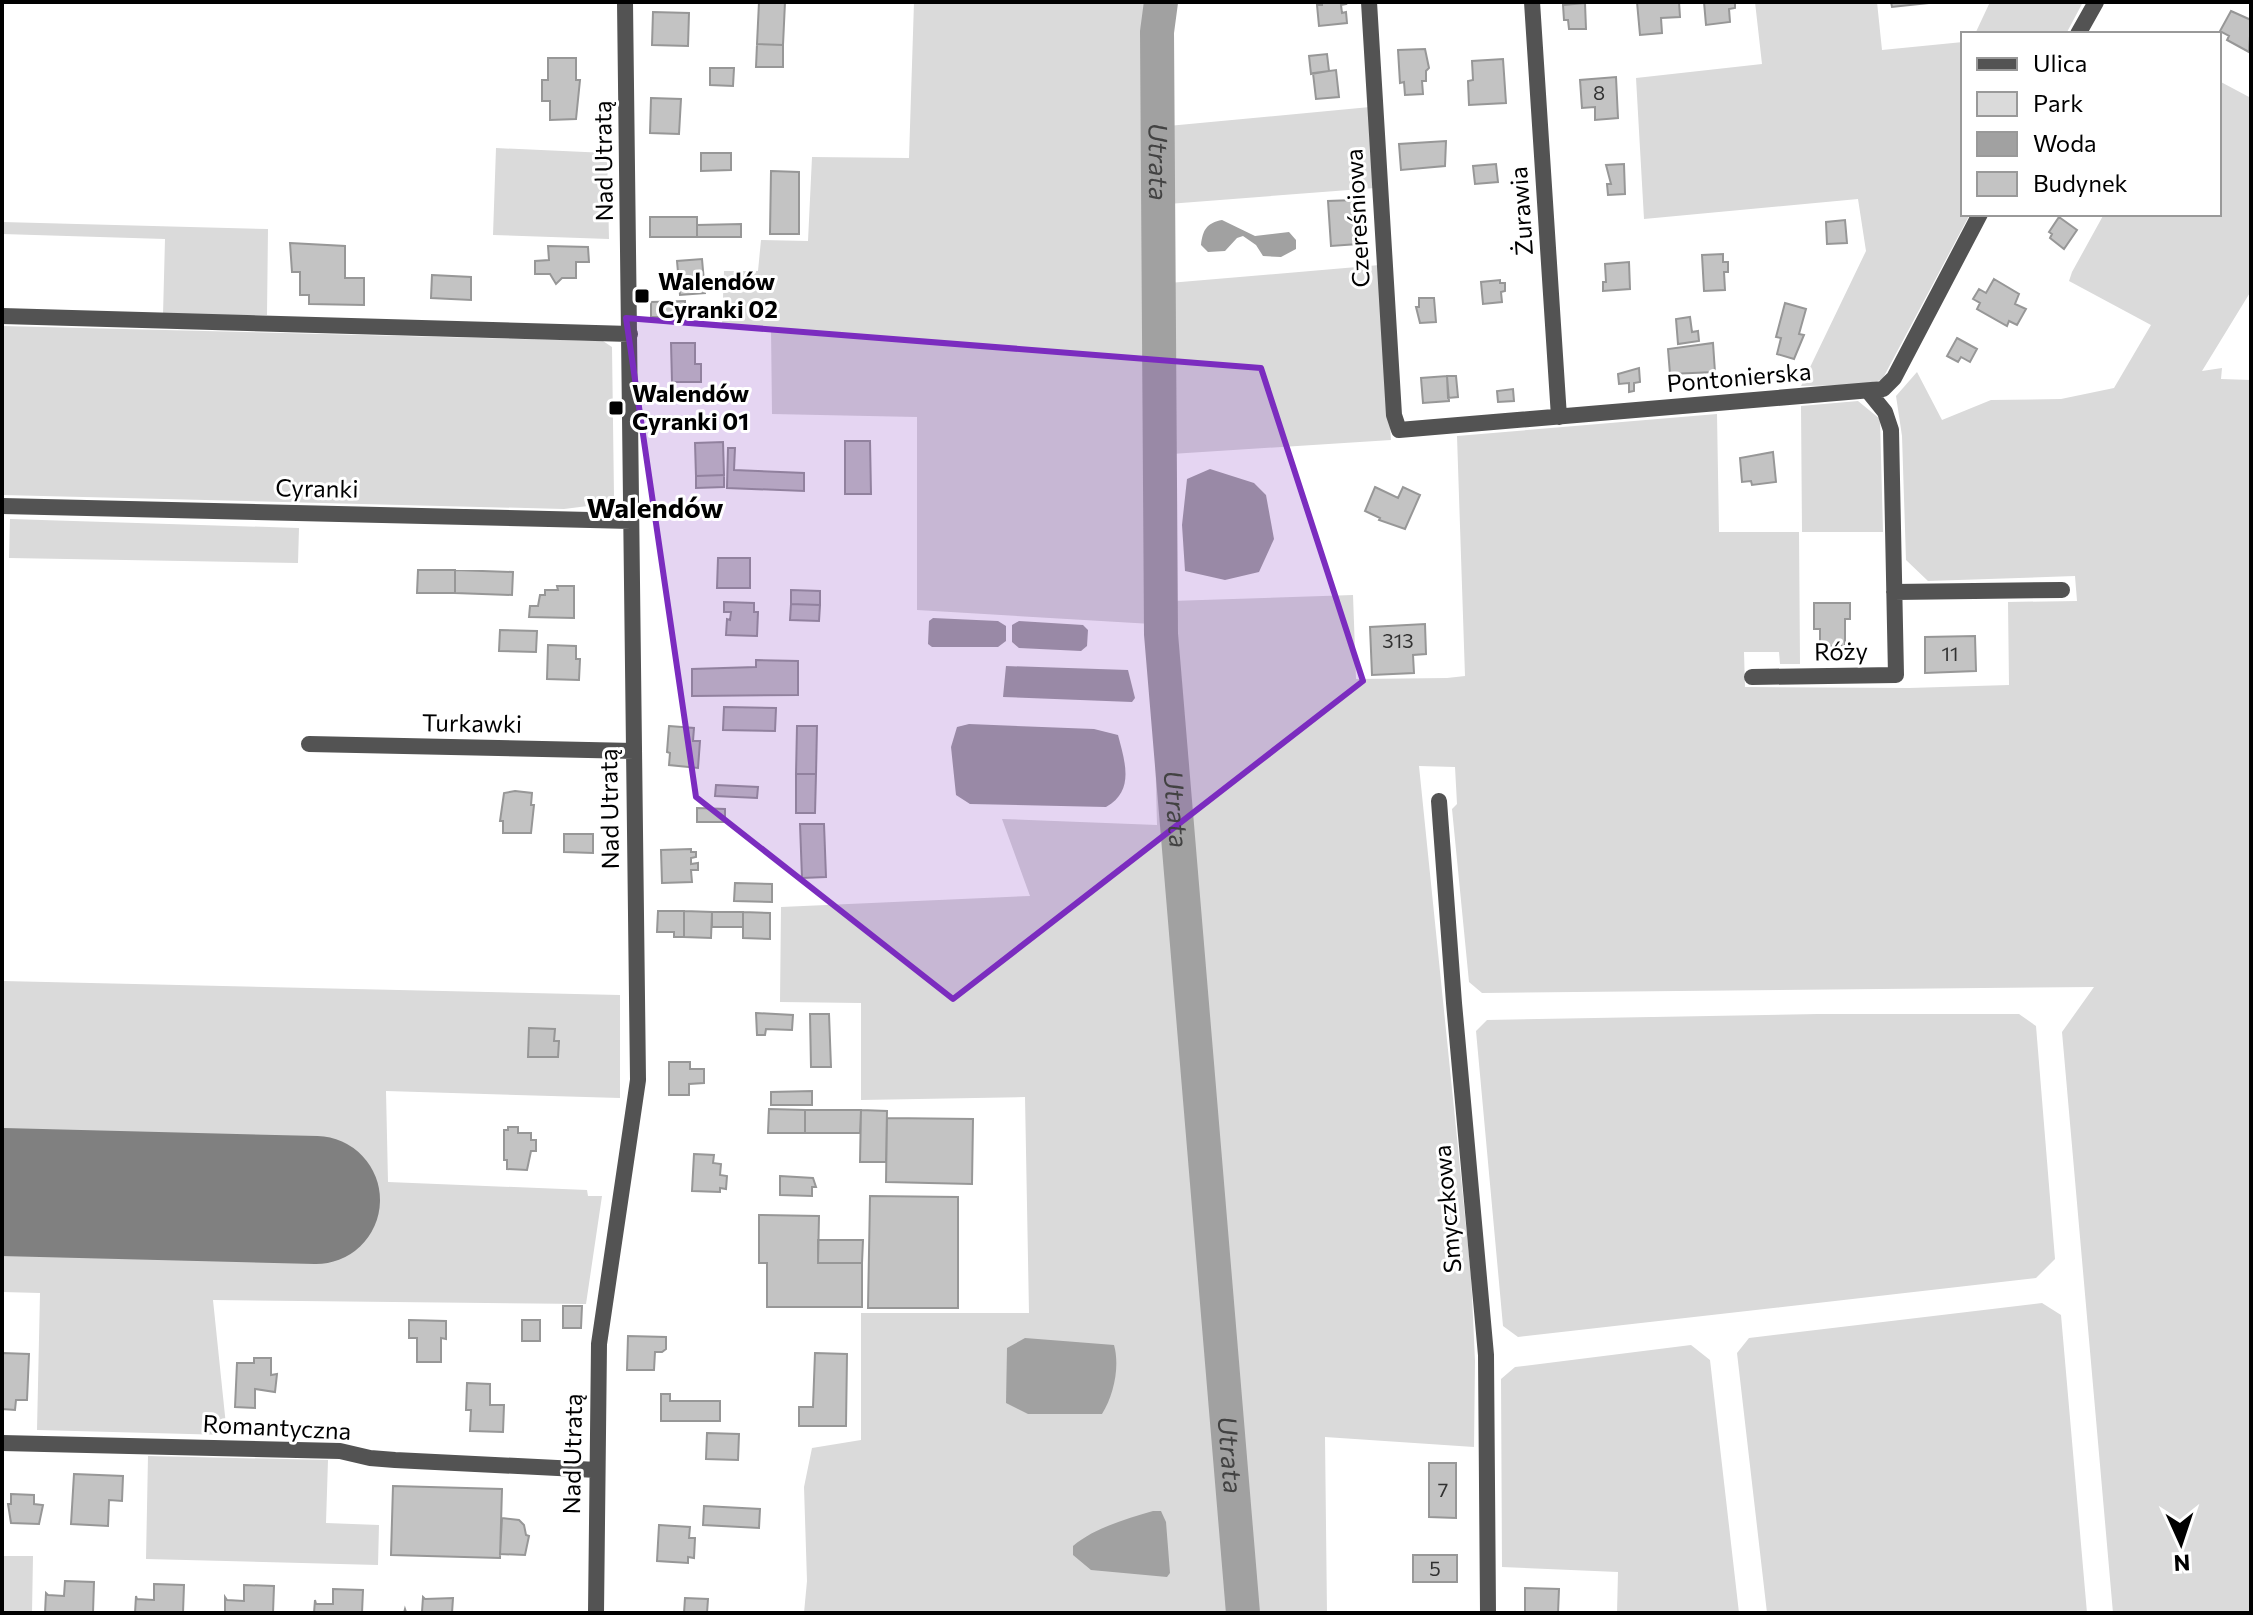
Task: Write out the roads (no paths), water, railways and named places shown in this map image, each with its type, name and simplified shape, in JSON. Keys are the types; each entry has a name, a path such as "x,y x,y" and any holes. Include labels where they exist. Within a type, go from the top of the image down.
{"street":[{"name":"Nad Utratą","path":"596,1613 599,1344 638,1080 625,2"},
{"name":"Czereśniowa","path":"1369,2 1394,415 1399,430"},
{"name":"Żurawia","path":"1532,2 1559,417"},
{"path":"2079,32 2096,2"},
{"path":"1868,391 1883,389 1894,378 1979,216"},
{"path":"2,316 630,334"},
{"name":"Pontonierska","path":"1399,430 1868,391"},
{"name":"Róży","path":"1752,677 1896,675 1891,430 1885,412 1868,391"},
{"name":"Cyranki","path":"2,506 631,521"},
{"path":"1894,592 2062,590"},
{"name":"Turkawki","path":"309,744 634,751"},
{"name":"Smyczkowa","path":"1439,801 1486,1355 1488,1613"},
{"name":"Romantyczna","path":"2,1443 340,1451 395,1460 597,1470"}],"water":[{"path":"1222,220 1255,236 1289,232 1296,240 1296,249 1281,257 1263,256 1256,245 1243,236 1225,251 1208,252 1201,245 1205,231 1209,225"},
{"path":"1210,469 1254,483 1266,495 1274,539 1259,572 1225,580 1185,571 1182,525 1187,479"},
{"path":"933,618 998,621 1006,626 1006,641 998,647 932,647 928,644 929,621"},
{"path":"1019,621 1083,625 1088,630 1087,646 1081,651 1019,648 1012,642 1012,625"},
{"path":"1006,666 1128,670 1135,698 1132,702 1003,697"},
{"path":"969,724 1094,729 1118,735 1126,775 1121,793 1106,807 970,804 956,795 951,747 957,727"},
{"path":"1025,1338 1114,1345 1115,1380 1102,1414 1028,1414 1006,1403 1007,1348"},
{"path":"1153,1511 1161,1511 1166,1522 1170,1573 1167,1577 1091,1570 1073,1555 1073,1546 1091,1534"}],"waterway":[{"name":"Utrata","path":"1161,2 1157,32 1161,634 1243,1613"}],"place":[{"name":"Walendów Cyranki 02","path":"642,296"},
{"name":"Walendów Cyranki 01","path":"616,408"}],"district":[{"name":"Walendów","path":"655,508"}]}
